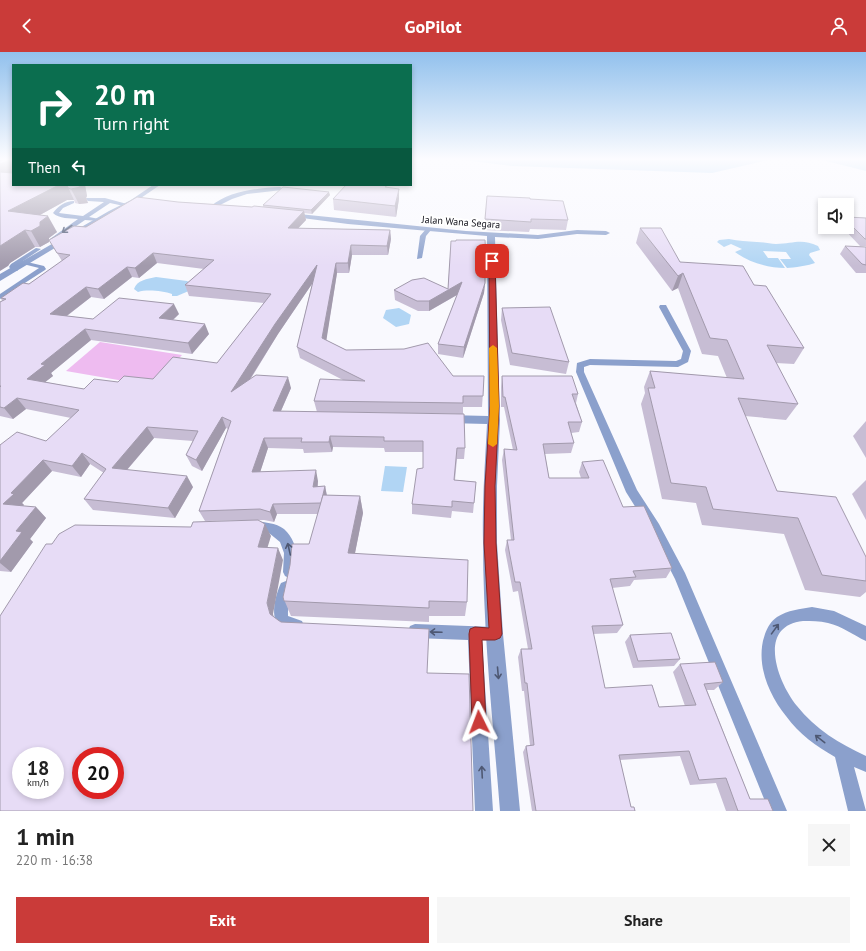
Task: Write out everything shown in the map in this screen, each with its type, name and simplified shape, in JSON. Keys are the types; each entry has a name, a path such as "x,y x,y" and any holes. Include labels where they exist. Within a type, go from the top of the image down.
{"street":[{"path":"0,278 124,204 133,201 151,200"},
{"path":"210,205 227,207"},
{"name":"Jalan Wana Segara","path":"280,214 428,230 491,235 538,237 577,232 606,234"},
{"path":"491,235 494,420 490,486 490,543 495,634 510,811"},
{"path":"432,419 494,420"}],"lane":[{"path":"133,201 141,195"},
{"path":"210,205 234,195"},
{"path":"88,199 124,204"},
{"path":"52,240 82,218 109,201"},
{"path":"72,202 61,207 56,212 59,215 97,220"},
{"path":"419,258 423,236 428,230"},
{"path":"15,270 12,267 13,265 38,249"},
{"path":"0,297 43,269 42,266 25,264"},
{"path":"662,307 686,351 685,360 678,364 590,362 580,365 580,372 632,492 654,528 680,577 778,811"},
{"path":"241,527 264,526 281,533 289,545 291,565 281,612 282,620 287,624 312,627"},
{"path":"866,634 852,625 832,617 813,614 796,615 782,620 773,630 767,643 767,660 773,680 783,700 799,720 819,739 842,754 866,764"},
{"path":"399,630 495,634"},
{"path":"475,634 484,811"},
{"path":"842,754 857,811"}],"shaded area":[{"path":"100,342 182,355 153,386 66,371"}],"water":[{"path":"729,239 774,244 807,242 818,246 820,250 810,253 809,255 815,263 787,268 780,259 791,259 786,252 763,251 768,258 778,258 785,268 779,268 765,266 740,256 735,252 742,249 731,244 724,247 717,242 719,240"},
{"path":"156,277 187,281 192,284 191,290 177,296 172,296 172,294 164,292 138,292 134,289 140,282"},
{"path":"399,308 411,315 409,324 396,327 383,318 386,310"},
{"path":"385,466 407,467 403,492 381,491"}],"building":[{"path":"0,195 39,195 8,211 48,216 40,222 40,226 31,231 25,230 0,246"},
{"path":"274,195 326,195 311,210 263,205"},
{"path":"336,195 397,195 395,206 333,199"},
{"path":"487,196 563,201 568,220 531,219 531,222 485,219"},
{"path":"137,197 178,202 254,206 304,211 288,228 390,230 387,246 351,245 348,263 336,263 322,338 346,350 404,349 428,343 453,376 484,376 483,396 463,396 463,403 314,401 320,379 365,381 297,347 317,265 275,324 231,392 256,375 288,377 273,411 464,414 465,448 457,448 454,480 476,482 474,503 452,501 452,507 412,504 417,469 423,468 423,441 384,441 384,437 330,436 329,442 301,442 302,438 264,438 252,472 316,470 313,487 325,486 321,503 273,504 270,512 260,509 199,511 231,421 222,417 196,460 186,455 198,431 147,427 112,468 187,476 168,508 84,499 106,469 82,453 72,466 43,460 11,493 14,494 3,504 36,507 16,531 22,532 0,561 0,445 17,432 46,441 79,410 17,398 4,408 0,407 0,302 6,299 1,298 23,283 29,284 70,255 57,253 49,240 74,226 86,227","holes":["153,253 214,260 185,285 271,294 217,363 173,357 153,379 124,376 118,382 94,379 84,389 27,379 45,365 41,364 85,329 188,343 205,324 159,318 174,304 119,298 93,319 50,314 86,287 98,289 127,267 135,268"]},
{"path":"854,217 866,218 865,239 854,228"},
{"path":"640,228 661,228 680,262 743,266 754,285 766,286 804,348 767,345 798,404 738,398 777,491 836,497 866,557 866,581 822,575 798,518 713,509 706,487 671,483 648,388 655,388 650,371 744,379 727,340 710,338 683,273 678,276"},
{"path":"485,240 485,283 464,347 438,344 462,282 429,301 417,301 394,290 412,280 424,278 448,289 451,241"},
{"path":"845,246 866,247 866,265 862,264"},
{"path":"550,307 569,362 512,353 502,308"},
{"path":"502,376 572,376 578,394 572,394 582,422 568,422 574,443 543,444 549,478 589,478 582,462 603,460 623,507 644,506 672,568 633,571 636,577 610,579 623,625 592,626 605,688 652,685 659,707 696,705 680,664 715,662 723,682 704,684 750,799 768,799 773,811 738,811 726,778 699,780 689,751 619,755 631,807 634,807 635,811 536,811 526,746 534,745 527,683 525,683 521,649 532,649 520,582 515,582 507,540 514,540 504,449 517,450 505,397 503,397"},
{"path":"323,495 360,496 348,553 468,560 467,602 429,601 429,608 284,601 283,597 290,565 292,544 309,544"},
{"path":"258,520 265,524 258,547 278,548 267,603 270,614 281,622 429,629 427,673 469,674 473,811 0,811 0,616 46,544 52,544 59,534 75,525 191,527 193,522"},
{"path":"671,633 680,659 638,661 630,635"}],"slow traffic":[{"path":"493,348 493,444"}],"route":[{"path":"479,722 475,634 495,634 490,543 490,486 494,420 492,261"}]}
